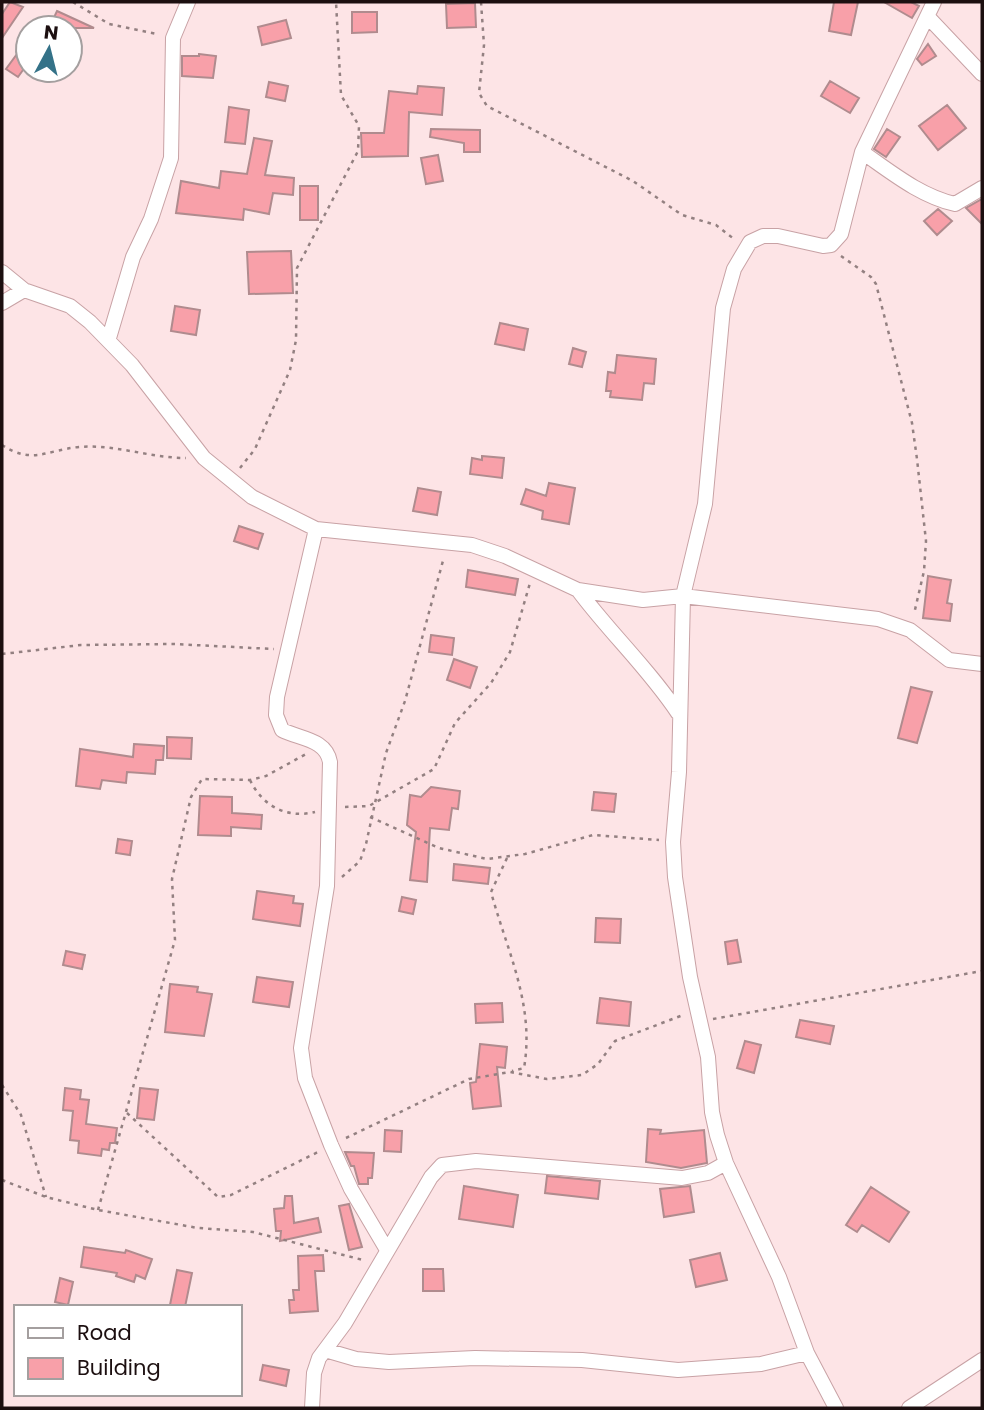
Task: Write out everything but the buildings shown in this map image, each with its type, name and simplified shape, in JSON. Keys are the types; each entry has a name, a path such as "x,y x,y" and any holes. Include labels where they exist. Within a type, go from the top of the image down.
{"street":[{"path":"109,338 133,257 151,219 171,158 173,38 188,2"},
{"path":"836,1408 807,1353 779,1277 726,1163 712,1112 708,1057 697,1016 675,877 673,842 679,772 678,713 684,596 705,504 723,308 734,269 750,242 763,236 823,246 831,244 841,234 862,152 934,2"},
{"path":"928,17 982,74"},
{"path":"862,152 940,201 955,204 982,188"},
{"path":"2,272 24,290 70,306 109,338 204,458 252,497 316,528 488,550 578,590 643,600 684,596 878,619 911,629 950,660 982,664"},
{"path":"2,303 24,290"},
{"path":"316,528 286,650 276,715 282,730 322,746 328,752 330,762 327,886 301,1048 305,1078 331,1145 351,1189 387,1250"},
{"path":"578,590 602,623 662,688 678,713"},
{"path":"312,1408 314,1373 325,1350 431,1177 442,1165 451,1162 682,1178 702,1175 726,1163"},
{"path":"325,1350 356,1359 389,1362 475,1359 582,1360 678,1370 751,1365 807,1353"},
{"path":"909,1408 982,1360"}],"path":[{"path":"73,2 109,24 173,38"},
{"path":"231,480 254,449 290,370 296,340 298,268 358,151 359,126 341,95 336,2"},
{"path":"481,2 484,45 479,93 487,106 633,181 682,215 723,229 744,249"},
{"path":"823,246 859,267 876,284 912,423 926,541 924,570 911,629"},
{"path":"2,445 17,455 36,457 81,447 110,448 170,458 204,458"},
{"path":"327,886 347,874 360,860 372,804 447,543"},
{"path":"250,780 258,797 281,811 301,814 372,804 434,769 455,723 491,684 510,652 533,569"},
{"path":"2,654 81,645 173,644 286,650"},
{"path":"98,1210 175,940 172,879 191,797 202,779 250,780 266,776 322,746"},
{"path":"370,817 454,853 487,859 507,858 593,835 673,842"},
{"path":"127,1113 218,1197 231,1195 469,1079 524,1068 527,1039 524,996 491,892 507,858"},
{"path":"510,1072 547,1079 582,1075 598,1064 615,1041 697,1016 982,971"},
{"path":"2,1085 21,1115 46,1197"},
{"path":"2,1180 46,1197 98,1210 198,1228 253,1232 379,1264"}]}
